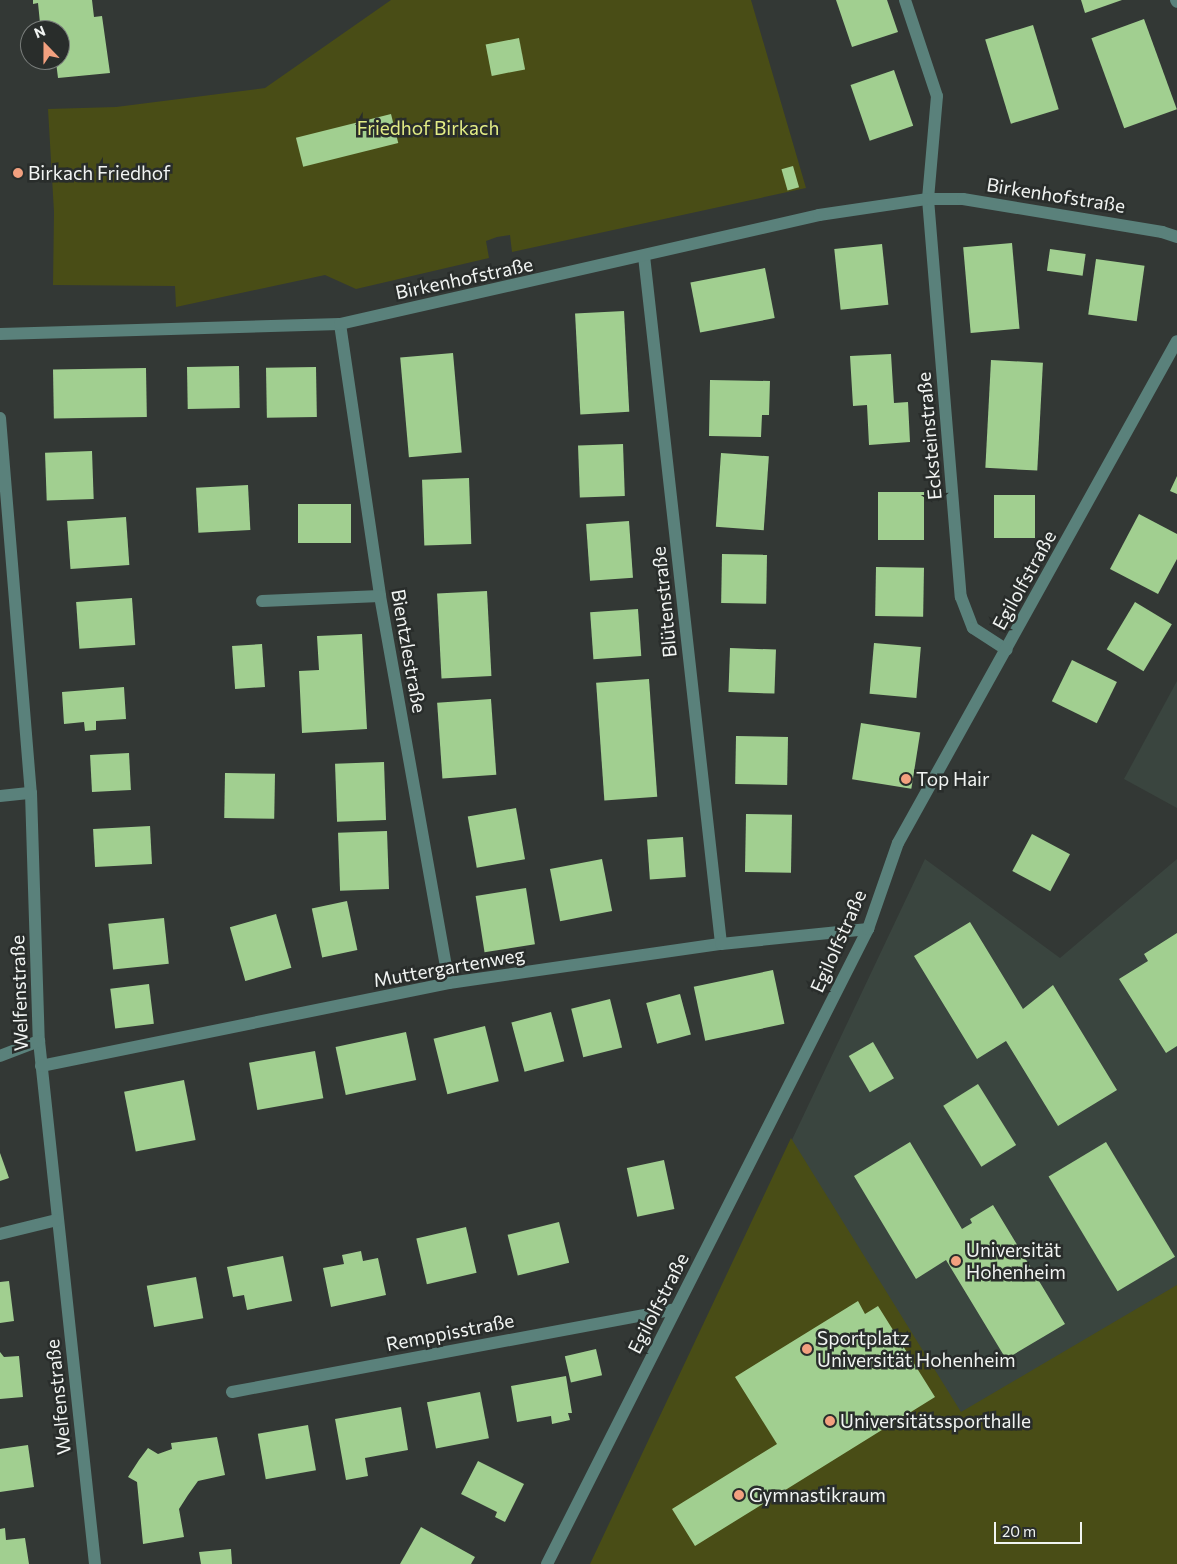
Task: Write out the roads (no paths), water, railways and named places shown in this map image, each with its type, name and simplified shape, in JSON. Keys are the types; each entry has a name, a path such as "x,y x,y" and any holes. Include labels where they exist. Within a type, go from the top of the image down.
{"street":[{"path":"905,0 937,96 928,199"},
{"name":"Birkenhofstraße","path":"0,334 340,324 819,215 928,199 963,199 1162,232 1177,238"},
{"name":"Ecksteinstraße","path":"928,199 961,597 972,628 1007,650"},
{"name":"Blütenstraße","path":"644,256 721,944"},
{"name":"Bientzlestraße","path":"340,324 380,596 449,983"},
{"name":"Egilolfstraße","path":"547,1564 868,929 898,843 1007,650 1177,341"},
{"name":"Welfenstraße","path":"0,418 2,465 31,793 41,1066 95,1564"},
{"path":"262,601 380,596"},
{"path":"0,796 31,793"},
{"name":"Muttergartenweg","path":"41,1066 449,983 721,944 868,929"},
{"path":"0,1056 39,1041"},
{"path":"0,1234 57,1220"},
{"name":"Remppisstraße","path":"232,1392 675,1309"}],"place":[{"name":"Birkach Friedhof","path":"18,173"},
{"name":"Top Hair","path":"906,779"},
{"name":"Universität Hohenheim","path":"956,1261"},
{"name":"Sportplatz Universität Hohenheim","path":"807,1349"},
{"name":"Universitätssporthalle","path":"830,1421"},
{"name":"Gymnastikraum","path":"739,1495"}],"park label":[{"name":"Friedhof Birkach","path":"428,128"}]}
